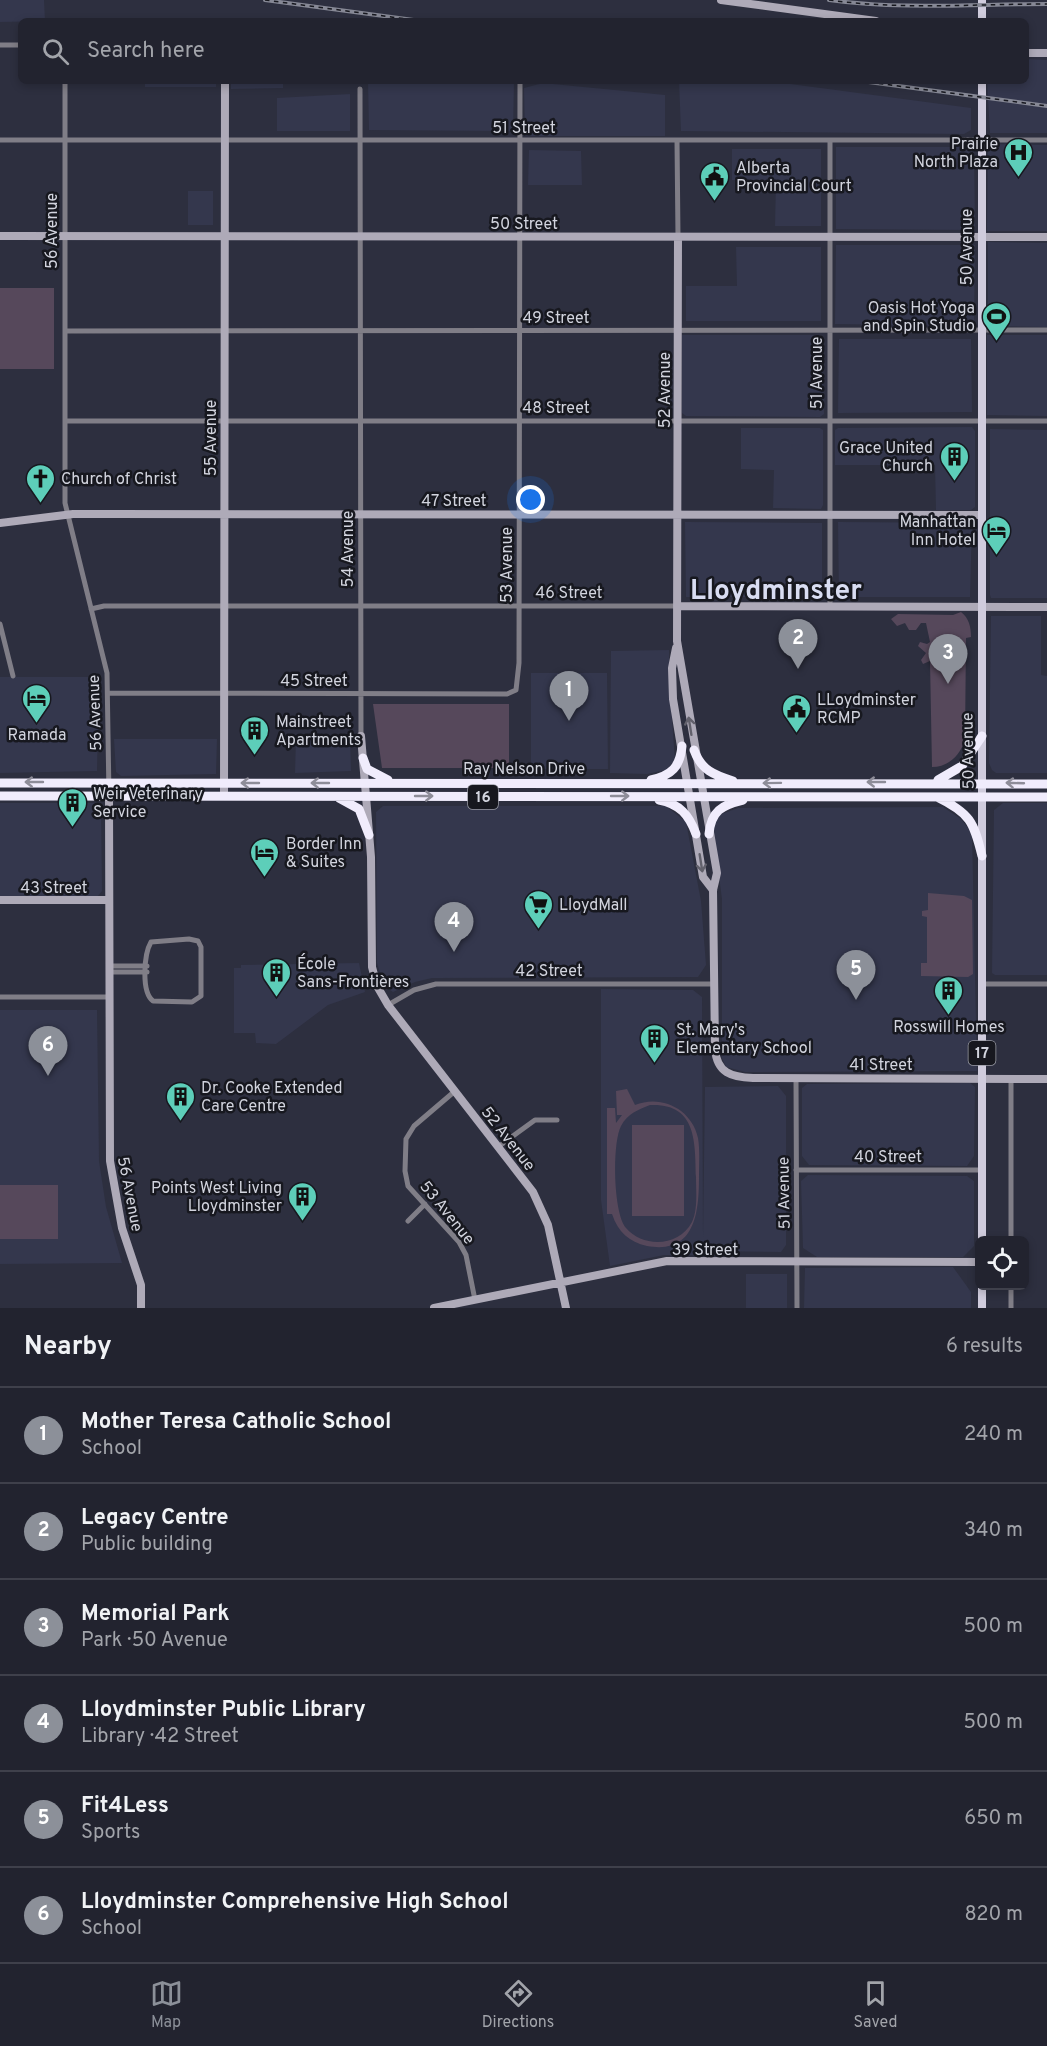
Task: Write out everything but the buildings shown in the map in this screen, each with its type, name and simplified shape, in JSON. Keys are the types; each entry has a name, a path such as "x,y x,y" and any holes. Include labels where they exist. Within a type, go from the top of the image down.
{"highway":[{"path":"934,782 962,766 982,736"},
{"path":"633,783 673,772 678,766 682,746"},
{"path":"694,750 702,767 715,775 741,784"},
{"path":"363,758 372,773 393,782"},
{"name":"Ray Nelson Drive","path":"0,783 982,782 1047,784"},
{"name":"Ray Nelson Drive","path":"0,796 1047,797"},
{"path":"334,796 359,809 369,835"},
{"path":"584,804 599,796"},
{"path":"642,796 667,802 680,808 690,819 696,834"},
{"path":"934,796 968,816 975,829 982,856"},
{"path":"709,834 711,817 716,810 734,802 758,797"}],"main road":[{"path":"982,0 982,18"},
{"path":"976,18 982,11"},
{"name":"50 Avenue","path":"982,84 982,1236"},
{"path":"982,1290 982,1308"}],"street":[{"path":"720,0 854,18"},
{"path":"0,45 18,45"},
{"path":"1029,52 1047,52"},
{"name":"56 Avenue","path":"65,84 67,515 107,673 109,693 110,1161 120,1219 141,1285 141,1308"},
{"name":"55 Avenue","path":"224,796 225,84"},
{"name":"53 Avenue","path":"517,688 520,84"},
{"name":"54 Avenue","path":"360,89 361,736 369,835 372,967 377,986 388,1005"},
{"name":"51 Street","path":"0,140 1047,140"},
{"name":"52 Avenue","path":"677,140 677,641 717,873 713,890 715,1049 718,1066"},
{"name":"51 Avenue","path":"830,140 830,606"},
{"name":"50 Street","path":"0,236 1047,237"},
{"name":"49 Street","path":"65,331 1047,330"},
{"name":"48 Street","path":"65,421 1047,421"},
{"name":"47 Street","path":"0,523 67,515 981,515"},
{"name":"46 Street","path":"91,609 104,606 1047,607"},
{"path":"0,624 13,676"},
{"name":"52 Avenue","path":"677,641 672,668 672,688 703,877 713,890"},
{"name":"45 Street","path":"109,693 507,694 517,688"},
{"name":"43 Street","path":"0,900 109,900"},
{"path":"154,940 198,941 201,947 201,996 192,1002 153,1001 147,994 147,969 148,945 154,940"},
{"path":"109,969 147,969"},
{"name":"42 Street","path":"388,1005 418,988 436,984 715,984"},
{"path":"982,984 1047,984"},
{"path":"0,997 108,997"},
{"name":"52 Avenue","path":"388,1005 540,1205 550,1232 566,1308"},
{"name":"41 Street","path":"718,1066 727,1074 742,1078 1047,1079"},
{"name":"51 Avenue","path":"796,1078 797,1308"},
{"path":"1011,1079 1011,1236"},
{"name":"53 Avenue","path":"455,1091 421,1117 406,1139 405,1171 408,1186 459,1242 466,1255 476,1300"},
{"path":"498,1147 535,1120 557,1120"},
{"name":"40 Street","path":"796,1170 981,1170"},
{"path":"408,1221 425,1204"},
{"name":"39 Street","path":"434,1308 667,1262 975,1262"},
{"path":"1011,1290 1011,1308"}],"shaded area":[{"path":"0,0 44,0 45,18 18,18 18,22 0,22"},
{"path":"1029,59 1047,60 1047,133 990,133 987,84 1029,84"},
{"path":"145,84 216,84 216,87 145,87"},
{"path":"231,84 283,84 283,88 231,89"},
{"path":"368,84 514,84 513,131 369,130"},
{"path":"539,84 553,84 665,95 665,136 525,136 524,88"},
{"path":"679,84 791,84 971,108 971,130 964,134 681,131"},
{"path":"350,94 350,131 277,131 277,98"},
{"path":"988,144 1047,145 1047,231 987,231"},
{"path":"836,147 974,147 975,230 836,229"},
{"path":"732,149 821,149 821,226 775,226 776,181 732,180"},
{"path":"529,150 581,151 582,185 528,185"},
{"path":"188,191 213,191 213,225 188,225"},
{"path":"988,242 1047,243 1047,327 988,326"},
{"path":"836,245 975,245 974,326 835,324"},
{"path":"736,247 821,247 821,321 686,321 686,286 737,286"},
{"path":"0,288 54,288 54,369 0,369"},
{"path":"682,335 819,335 822,340 824,414 820,417 686,416 682,413"},
{"path":"987,335 1047,335 1047,416 987,415"},
{"path":"839,339 971,339 972,412 838,413"},
{"path":"972,427 975,431 975,507 971,510 936,510 935,465 835,465 835,430 838,428"},
{"path":"741,428 820,428 823,430 823,505 821,509 773,508 774,470 741,469"},
{"path":"990,429 1047,430 1047,598 991,598"},
{"path":"685,522 822,523 822,597 686,597"},
{"path":"838,522 972,523 970,597 839,597"},
{"path":"961,612 968,620 971,633 971,637 966,638 965,740 953,759 944,765 932,767 930,661 923,664 921,660 926,653 918,646 920,642 927,644 930,642 926,623 921,623 916,630 909,630 905,623 897,626 891,619 898,614 953,615"},
{"path":"991,616 1041,616 1041,675 1047,676 1047,773 996,773 989,763"},
{"path":"669,650 675,760 666,770 647,774 610,773 611,651"},
{"path":"531,673 607,673 608,769 531,769"},
{"path":"0,677 99,677 97,771 0,773"},
{"path":"373,704 509,704 509,768 382,768"},
{"path":"114,739 217,739 216,774 121,776 116,772"},
{"path":"296,739 350,739 351,771 295,773"},
{"path":"0,803 95,803 101,809 102,891 97,897 0,896"},
{"path":"1003,803 1047,803 1047,975 995,975 992,973 994,810"},
{"path":"383,806 666,806 686,822 701,901 706,965 698,977 432,978 415,982 393,992 384,986 377,963 376,812"},
{"path":"943,807 961,819 972,833 977,1071 745,1072 726,1067 722,1058 722,899 713,831 716,816 738,808"},
{"path":"928,893 964,896 972,900 973,974 968,977 921,976 921,963 927,963 927,917 922,916 922,911 928,910"},
{"path":"359,963 365,992 328,1005 276,1044 256,1043 255,1033 234,1033 234,968 241,968 241,965"},
{"path":"601,989 693,990 702,997 703,1237 705,1087 778,1086 786,1096 786,1245 781,1252 703,1251 703,1255 664,1255 610,1266 601,1200"},
{"path":"0,1010 97,1010 99,1161 106,1207 122,1263 0,1264"},
{"path":"970,1083 975,1087 974,1156 967,1166 809,1165 802,1156 802,1088 807,1084"},
{"path":"627,1089 635,1105 655,1101 674,1106 689,1119 695,1128 699,1147 699,1188 696,1215 692,1227 676,1243 664,1247 647,1246 635,1242 621,1231 612,1214 607,1214 607,1108 615,1108 616,1123 622,1115 617,1115 616,1091","holes":["650,1105 677,1110 690,1127 695,1151 696,1206 692,1222 686,1230 679,1236 660,1242 642,1239 633,1235 626,1228 618,1208 615,1162 618,1135 621,1126 630,1115"]},
{"path":"632,1125 684,1125 684,1216 632,1216"},
{"path":"808,1175 967,1176 974,1181 974,1246 963,1257 817,1257 803,1248 801,1181"},
{"path":"0,1185 58,1185 58,1239 0,1239"},
{"path":"953,1267 971,1292 971,1308 804,1308 805,1268"},
{"path":"746,1274 787,1274 787,1308 746,1308"}],"railway":[{"path":"265,0 399,18"},
{"path":"829,0 910,6 1047,4"},
{"path":"883,84 1047,106"}],"place":[{"name":"Prairie North Plaza","path":"1019,178"},
{"name":"Alberta Provincial Court","path":"715,202"},
{"name":"Oasis Hot Yoga and Spin Studio","path":"996,342"},
{"name":"Grace United Church","path":"954,482"},
{"name":"Church of Christ","path":"40,504"},
{"name":"Manhattan Inn Hotel","path":"997,556"},
{"name":"Legacy Centre","path":"798,669"},
{"name":"Memorial Park","path":"948,684"},
{"name":"Mother Teresa Catholic School","path":"569,721"},
{"name":"Ramada","path":"37,724"},
{"name":"LLoydminster RCMP","path":"796,734"},
{"name":"Mainstreet Apartments","path":"255,756"},
{"name":"Weir Veterinary Service","path":"72,828"},
{"name":"Border Inn & Suites","path":"265,878"},
{"name":"LloydMall","path":"538,930"},
{"name":"Lloydminster Public Library","path":"454,952"},
{"name":"École Sans-Frontières","path":"276,998"},
{"name":"Fit4Less","path":"856,1000"},
{"name":"Rosswill Homes","path":"949,1016"},
{"name":"St. Mary's Elementary School","path":"655,1064"},
{"name":"Lloydminster Comprehensive High School","path":"48,1076"},
{"name":"Dr. Cooke Extended Care Centre","path":"180,1122"},
{"name":"Points West Living Lloydminster","path":"303,1222"}],"district":[{"name":"Lloydminster","path":"776,589"}]}
